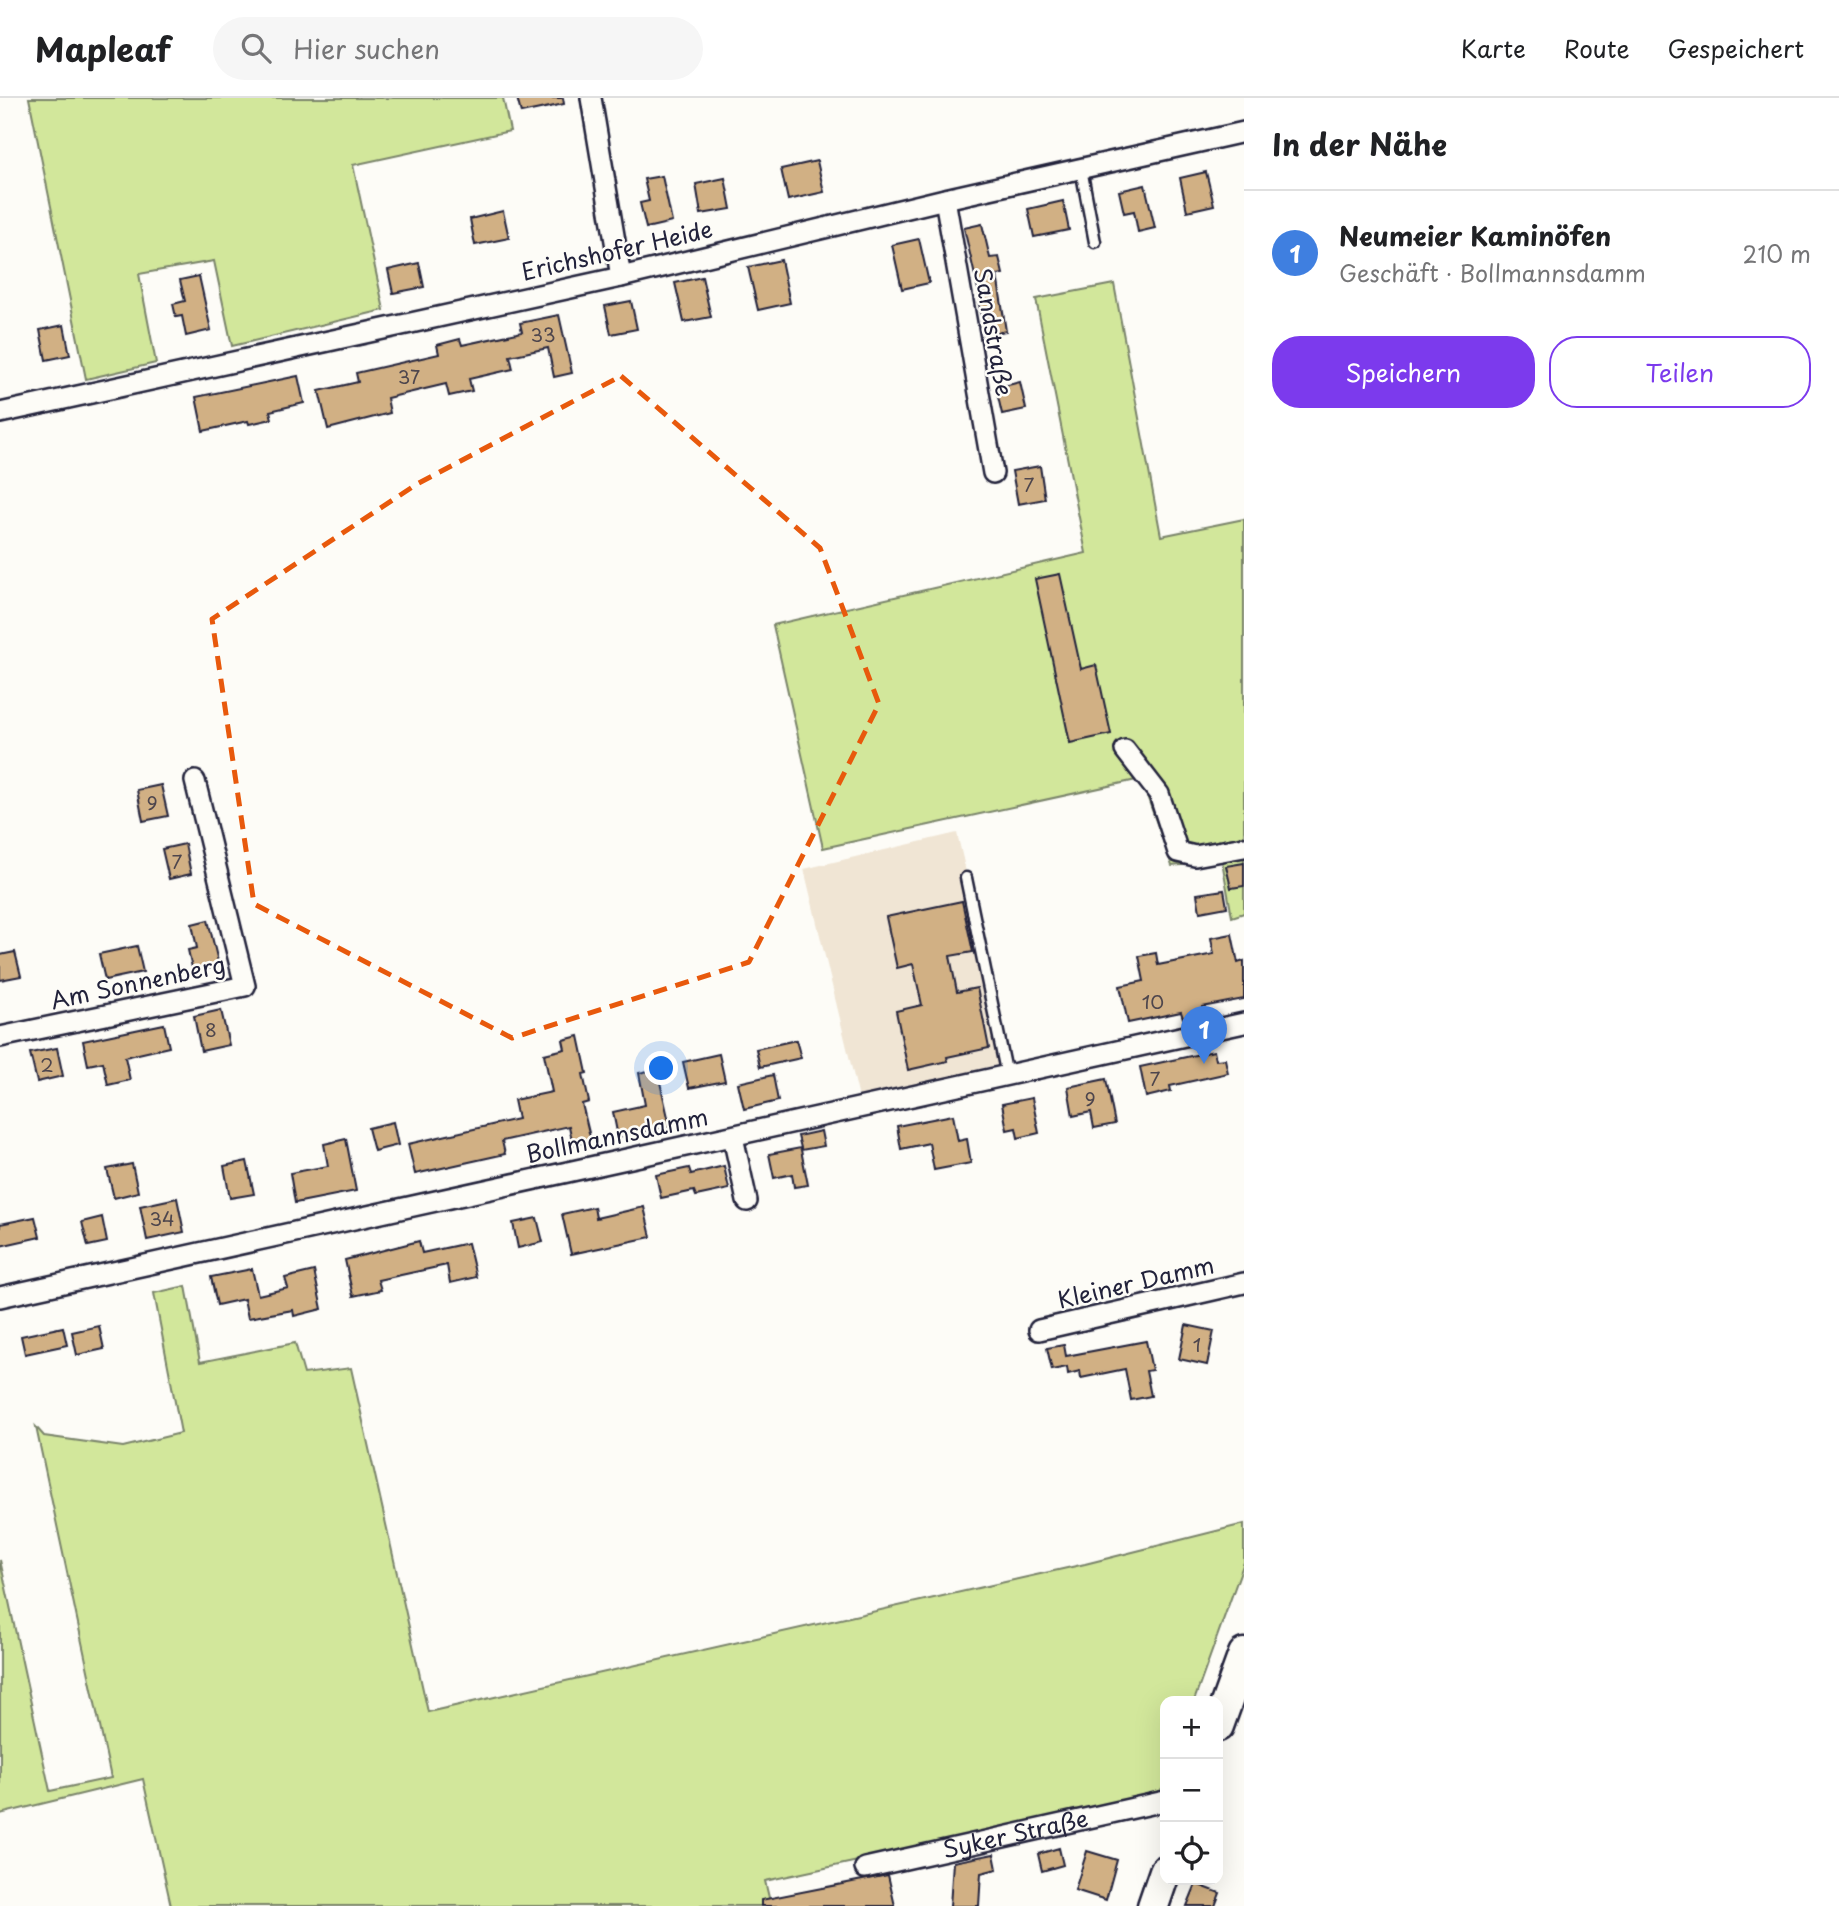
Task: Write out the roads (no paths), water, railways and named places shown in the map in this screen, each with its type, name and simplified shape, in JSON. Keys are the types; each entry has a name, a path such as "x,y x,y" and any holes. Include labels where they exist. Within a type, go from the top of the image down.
{"main road":[{"path":"1223,1712 1244,1654"},
{"path":"1153,1906 1160,1885"}],"street":[{"path":"591,98 621,277"},
{"name":"Erichshofer Heide","path":"0,412 621,277 945,199 1244,132"},
{"name":"Sandstraße","path":"945,199 993,472"},
{"path":"1125,750 1159,794 1178,852 1195,856 1244,847"},
{"name":"Am Sonnenberg","path":"0,1037 244,986 195,781"},
{"name":"Bollmannsdamm","path":"0,1297 1244,1023"},
{"path":"733,1137 747,1201"},
{"name":"Kleiner Damm","path":"1039,1329 1244,1283"},
{"name":"Syker Straße","path":"865,1868 1160,1802"}],"lane":[{"path":"1081,169 1095,242"},
{"path":"966,878 1007,1076"}],"place":[{"name":"Neumeier Kaminöfen","path":"1204,1064"}]}
